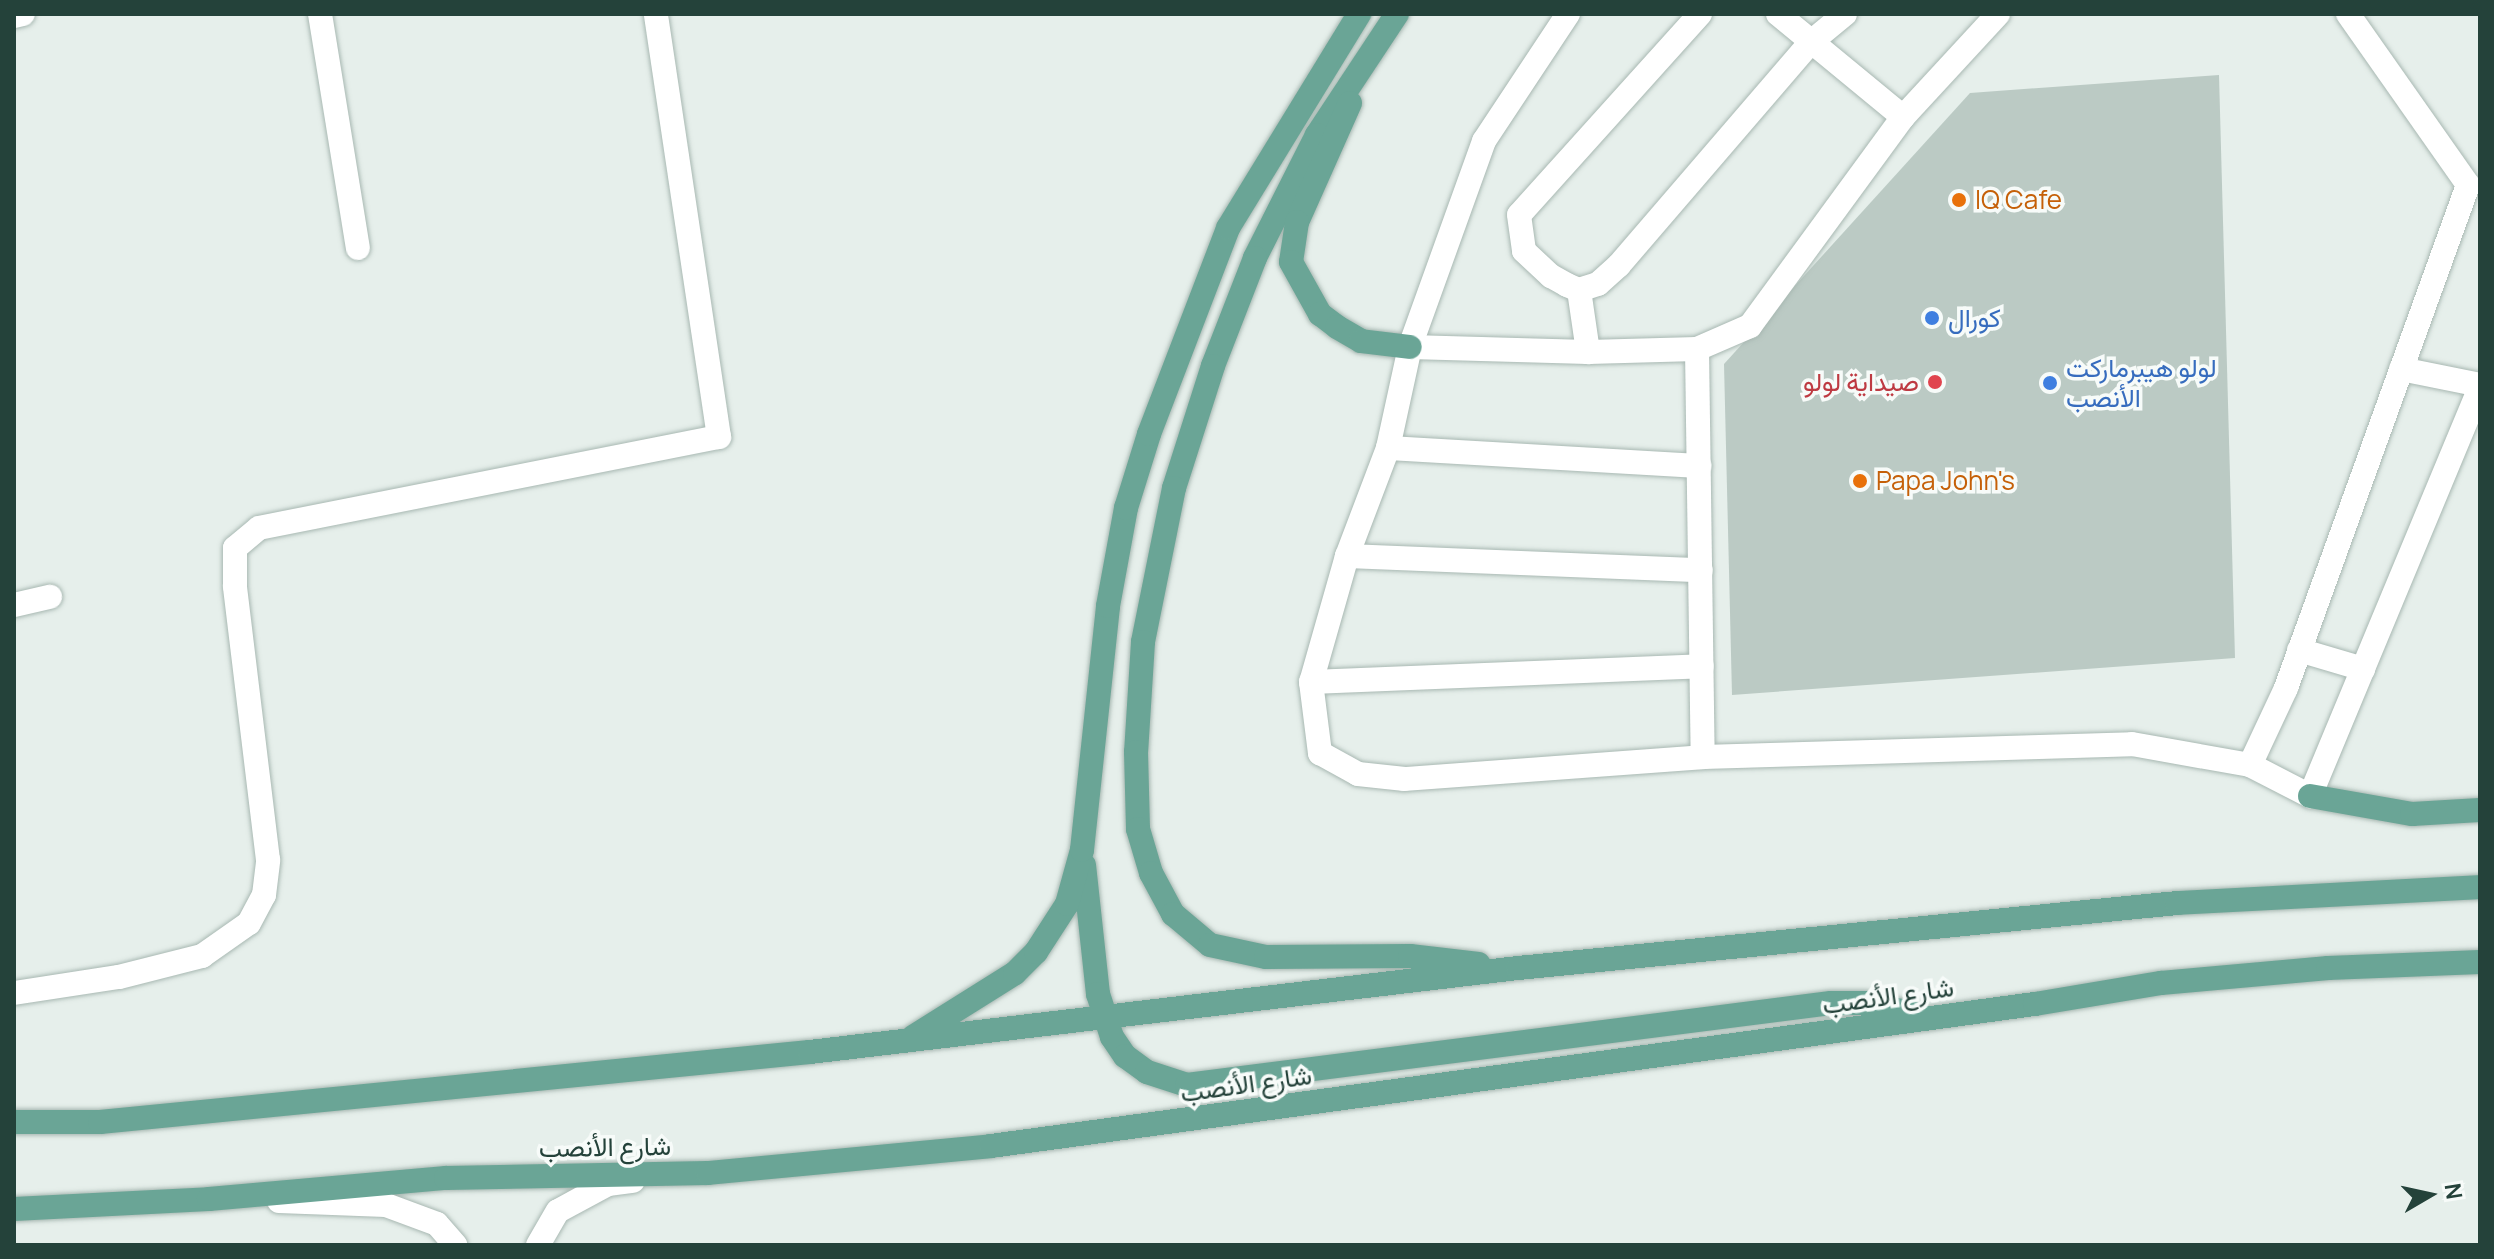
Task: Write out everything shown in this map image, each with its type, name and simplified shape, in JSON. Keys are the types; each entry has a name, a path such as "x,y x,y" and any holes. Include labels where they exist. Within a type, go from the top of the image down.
{"main road":[{"path":"905,1042 990,991 1036,952 1067,904 1082,850 1108,606 1126,508 1149,434 1228,228 1359,14"},
{"path":"1397,14 1377,39 1317,135 1255,258 1213,366 1174,488 1143,642 1136,752 1138,829 1151,873 1173,914 1210,945 1266,957 1410,956 1518,968"},
{"path":"1377,39 1297,222 1291,262 1320,314 1337,327 1361,341 1410,347"},
{"path":"2310,796 2412,814 2480,810"},
{"path":"1082,850 1103,1016 1125,1056 1147,1072 1187,1085 1831,1003 1887,1006 1929,1018"},
{"path":"14,1122 100,1122 905,1042 1518,968 2177,903 2480,887"},
{"name":"شارع الأنصب","path":"14,1209 209,1199 446,1178 708,1173 991,1146 1929,1018 2161,983 2328,968 2480,962"}],"street":[{"path":"14,16 23,14"},
{"path":"320,14 358,248"},
{"path":"14,993 119,977 202,956 238,932 264,895 268,860 235,586 235,548 259,528 719,437 656,14"},
{"path":"1568,14 1484,141 1410,347 1388,448 1347,556 1311,682 1320,753 1358,774 1405,779 1703,757 2132,744 2250,765 2310,796 2480,386 2401,369"},
{"path":"1700,14 1519,215 1524,251 1551,276 1579,290 1598,284 1619,265 1811,42 1845,14"},
{"path":"1778,14 1903,117"},
{"path":"1410,347 1588,352 1697,349 1750,326 1903,117 1998,14"},
{"path":"2250,765 2299,650 2401,369 2474,184 2348,14"},
{"path":"1579,290 1588,352"},
{"path":"1697,349 1703,757"},
{"path":"1388,448 1699,466"},
{"path":"1347,556 1701,570"},
{"path":"14,605 50,597"},
{"path":"2299,650 2363,669"},
{"path":"1311,682 1702,666"},
{"path":"538,1245 558,1211 608,1184 708,1173"},
{"path":"209,1199 386,1205 437,1224 455,1245"}],"building":[{"path":"2219,75 2235,658 1732,695 1724,364 1970,93"}],"place":[{"name":"IQ Cafe","path":"1959,200"},
{"name":"كورال","path":"1932,318"},
{"name":"صيداية لولو","path":"1935,382"},
{"name":"لولو ه‍يبرماركت الأنصب","path":"2050,383"},
{"name":"Papa John's","path":"1860,481"}]}
